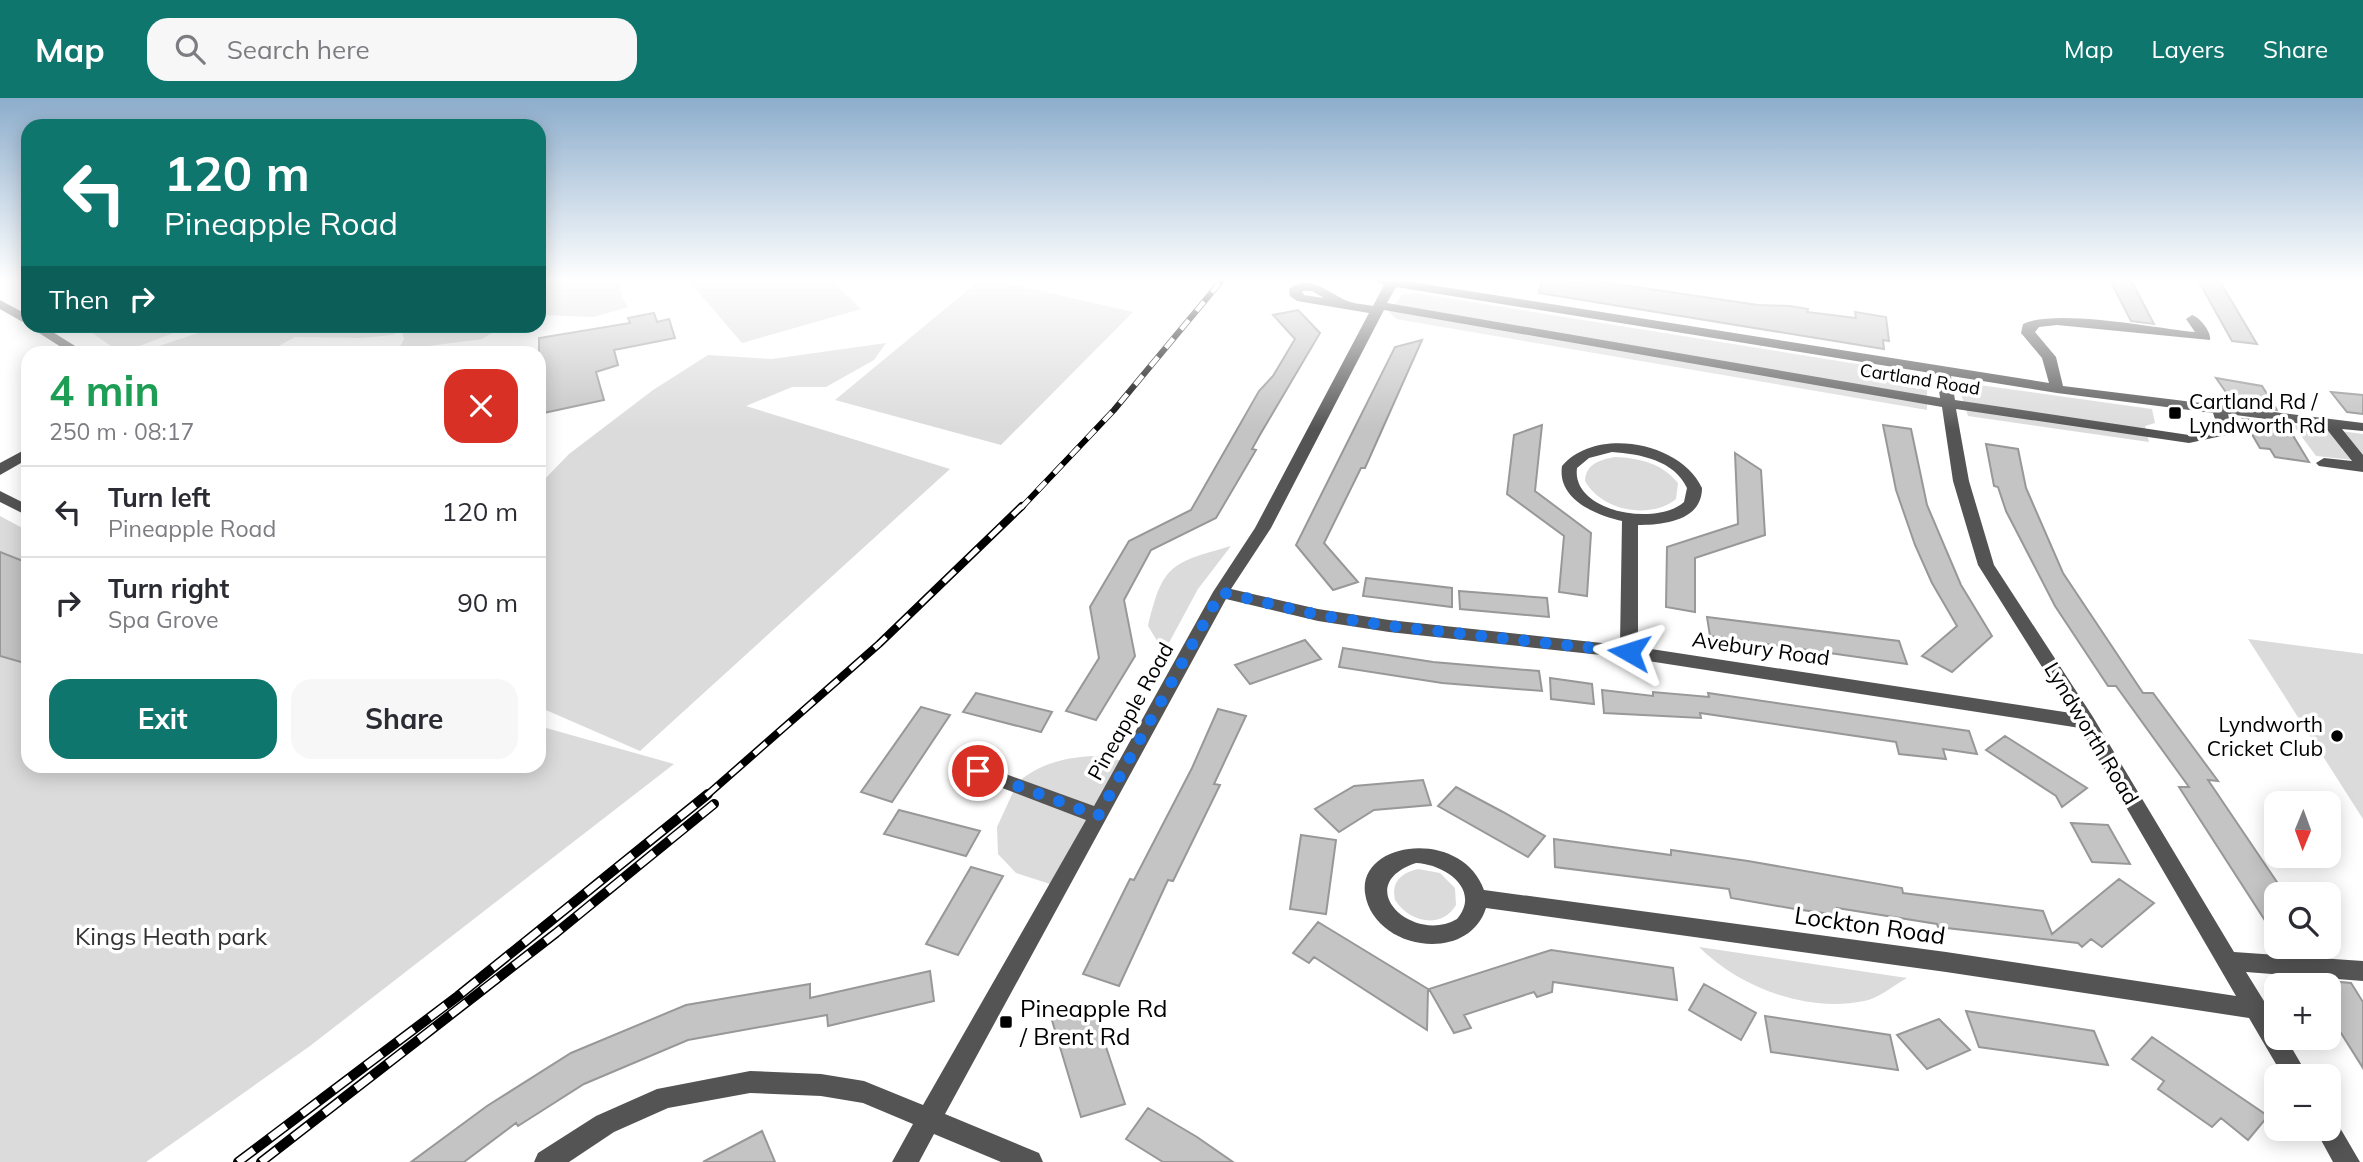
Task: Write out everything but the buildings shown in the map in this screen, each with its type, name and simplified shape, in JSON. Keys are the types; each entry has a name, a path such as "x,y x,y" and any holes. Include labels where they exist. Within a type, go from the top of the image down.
{"street":[{"name":"Pineapple Road","path":"905,1162 1221,592 1263,528 1366,330"},
{"name":"Cartland Road","path":"1507,330 1946,403 2189,439 2225,432 2219,410"},
{"name":"Cartland Road","path":"1691,330 2057,389 2363,426"},
{"path":"2028,330 2049,357 2057,389"},
{"path":"2137,330 2205,337 2200,330"},
{"path":"47,333 69,346"},
{"name":"Lyndworth Road","path":"1943,370 1946,403 1961,481 1986,565 2086,722 2289,1064"},
{"path":"2330,423 2363,466"},
{"path":"1631,449 1669,460 1693,481 1696,492 1693,503 1685,512 1660,520 1630,520 1601,511 1578,496 1569,485 1567,474 1571,464 1595,450 1631,449"},
{"path":"0,470 21,456"},
{"path":"2324,463 2363,466"},
{"path":"0,496 21,507"},
{"path":"1629,652 1630,520"},
{"name":"Avebury Road","path":"1221,592 1318,615 1390,626 1629,652 2086,722"},
{"path":"978,771 1098,816"},
{"path":"1433,856 1463,872 1472,884 1476,898 1475,911 1463,927 1443,936 1427,936 1396,925 1377,902 1375,889 1378,875 1400,857 1433,856"},
{"name":"Lockton Road","path":"1476,898 1946,962 2256,1009"},
{"path":"2227,961 2363,971"},
{"path":"547,1162 605,1125 666,1097 750,1082 821,1085 864,1092 927,1121 967,1134 1030,1162"},
{"path":"2334,1141 2347,1162"}],"green space":[{"path":"731,330 789,330 742,343"},
{"path":"920,330 1115,330 1001,445 835,400"},
{"path":"1458,330 1644,330 1919,374 1927,382 1927,410"},
{"path":"92,333 174,333 139,346 111,346"},
{"path":"198,333 396,333 362,338 295,337 279,346 159,346"},
{"path":"403,333 492,333 482,339 429,346 400,346 404,339"},
{"path":"886,343 874,360 826,387 792,387 746,406 950,469 640,751 546,710 546,478 569,454 653,390 708,355 772,359"},
{"path":"1972,384 2152,409 2155,423 2145,426 2149,442 1968,416 1959,388"},
{"path":"2293,425 2363,434 2363,461 2316,456"},
{"path":"1615,457 1641,460 1665,471 1678,483 1676,499 1653,509 1640,510 1627,509 1603,499 1585,481 1586,475 1594,464"},
{"name":"Kings Heath park","path":"0,516 21,527 21,773 546,773 546,728 674,764 310,1046 146,1162 0,1162"},
{"path":"1231,546 1198,589 1164,652 1148,626 1153,605 1165,577 1183,562"},
{"name":"Lyndworth Cricket Club","path":"2248,639 2363,654 2363,819"},
{"path":"1095,756 1125,761 1097,808 1019,781 1055,762"},
{"path":"1014,790 1090,818 1053,885 1016,873 998,854 997,827"},
{"path":"1418,869 1440,873 1455,888 1456,905 1442,918 1416,918 1401,908 1395,900 1396,883 1407,873"},
{"path":"1699,947 1907,978 1869,1000 1842,1004 1797,1000 1753,985 1715,961"}],"railway":[{"path":"1021,508 1114,410 1181,330"},
{"path":"706,796 879,644 1022,506"},
{"path":"238,1162 458,996 708,794"},
{"path":"261,1162 556,933 714,804"}],"place":[{"name":"Cartland Rd / Lyndworth Rd","path":"2175,413"},
{"name":"Lyndworth Cricket Club","path":"2337,736"},
{"name":"Pineapple Rd / Brent Rd","path":"1006,1022"}],"route":[{"path":"978,771 1098,816 1221,592 1318,615 1390,626 1629,652"}]}
